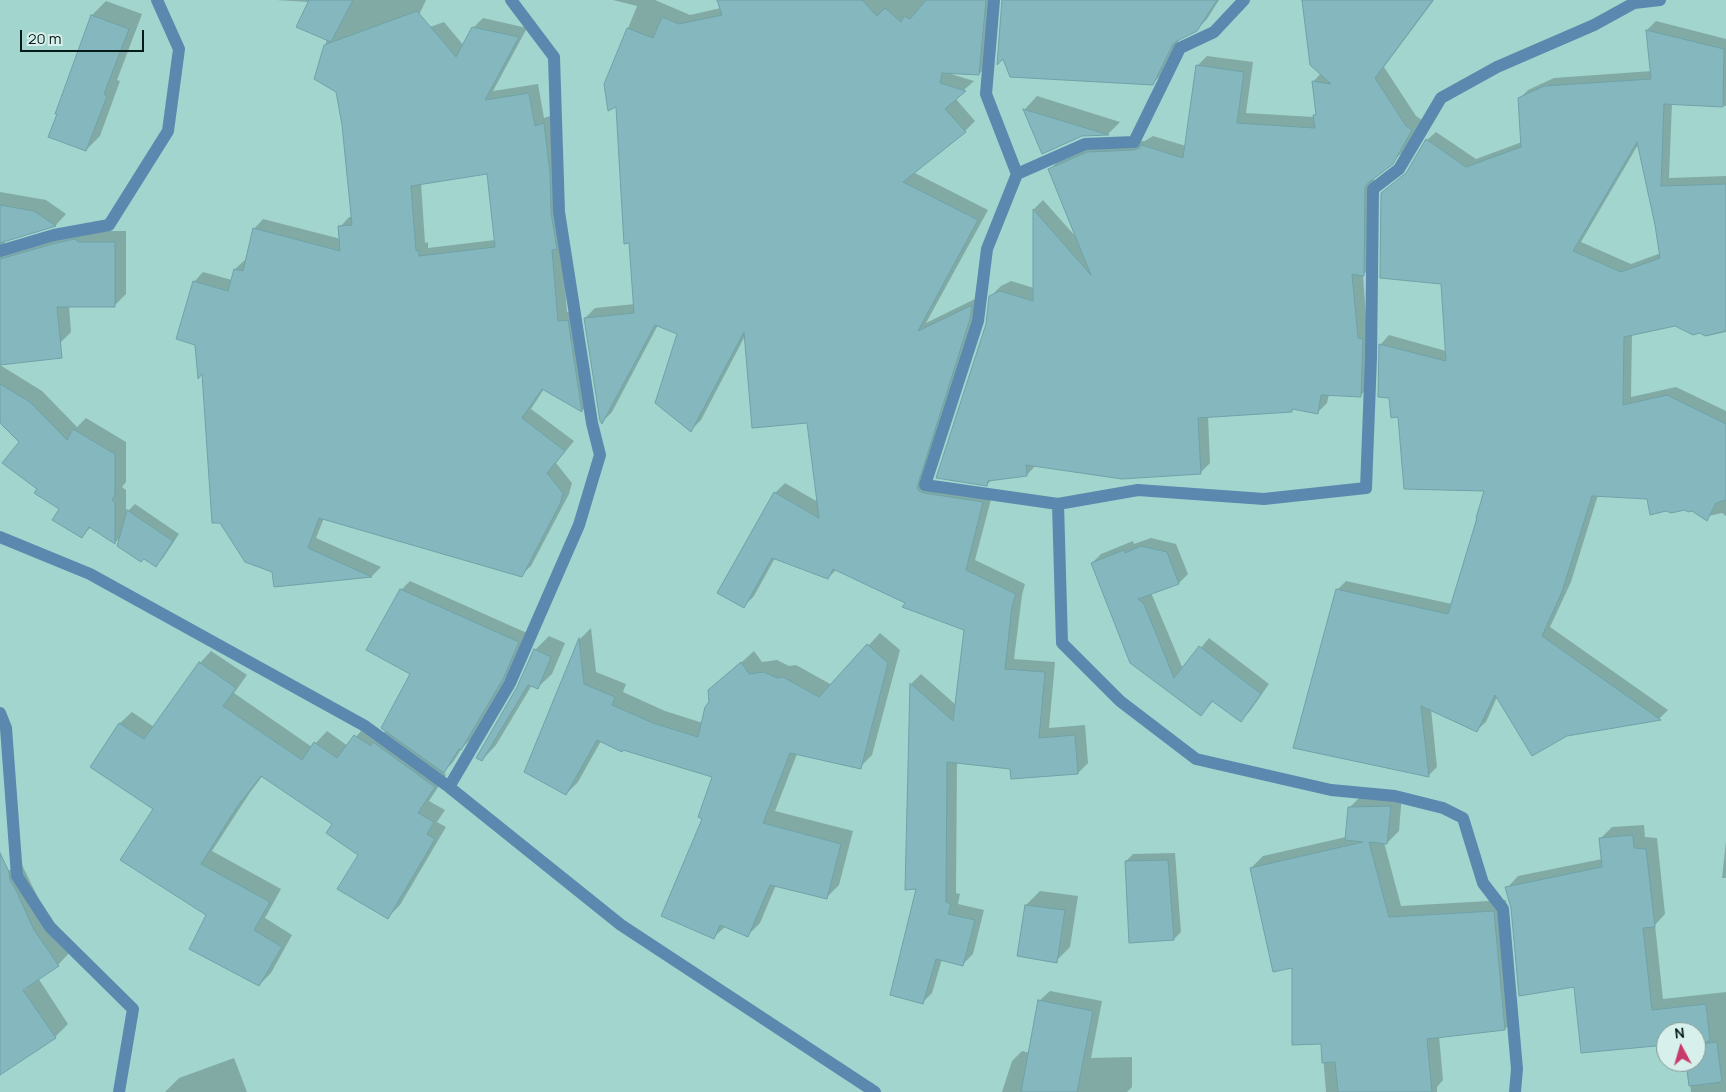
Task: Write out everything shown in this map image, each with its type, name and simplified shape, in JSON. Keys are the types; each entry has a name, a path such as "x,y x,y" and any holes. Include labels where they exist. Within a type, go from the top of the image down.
{"street":[{"path":"0,251 54,235 109,225 168,131 179,49 157,0"},
{"path":"449,787 510,683 579,525 600,455 592,423 559,212 554,58 511,0"},
{"path":"994,0 986,94 1017,174 987,249 978,321 925,485 1058,504 1138,490 1264,499 1366,488 1371,357 1373,189 1399,169 1441,98 1497,67 1594,24 1634,2 1660,0"},
{"path":"1017,174 1085,144 1134,142 1180,48 1214,32 1244,0"},
{"path":"1058,504 1062,643 1120,701 1196,759 1331,790 1394,796 1443,808 1463,818 1483,883 1503,909 1517,1069 1514,1092"},
{"path":"0,537 90,574 356,721 449,787 621,925 875,1092"},
{"path":"0,713 6,728 17,876 50,927 133,1009 119,1092"}],"building":[{"path":"309,0 353,0 331,42 296,27"},
{"path":"717,0 862,0 877,16 885,8 901,22 904,16 910,19 926,0 986,0 979,75 942,73 940,83 966,91 945,109 966,132 903,182 978,220 918,331 972,305 970,319 917,487 919,491 924,493 983,502 966,570 1016,594 1012,606 1005,669 1045,672 1039,738 1075,735 1078,774 1011,779 1010,769 947,762 946,902 951,904 948,914 975,920 963,966 936,959 923,1004 890,995 916,889 905,890 910,683 953,721 964,630 902,607 905,603 833,569 828,579 772,558 744,608 717,593 774,492 819,518 807,423 752,428 744,332 691,432 655,403 677,334 655,325 602,424 600,421 584,318 634,313 629,243 624,244 616,107 608,111 604,84 627,28 653,38 662,17 679,24 722,15"},
{"path":"1002,0 1217,0 1197,31 1173,44 1153,85 1010,77 1003,59 997,65"},
{"path":"1302,0 1433,0 1375,78 1406,126 1412,130 1393,164 1368,183 1365,188 1364,276 1352,274 1358,338 1363,339 1361,397 1321,395 1318,414 1292,409 1292,412 1198,418 1201,474 1122,479 1026,465 1027,476 988,481 987,486 936,478 986,324 989,296 1000,291 1033,301 1033,209 1091,275 1048,169 1087,152 1134,150 1142,145 1183,158 1196,65 1244,72 1237,123 1315,128 1313,115 1316,115 1312,81 1331,84 1310,65"},
{"path":"417,11 456,57 472,27 519,37 485,100 529,93 535,126 544,123 550,173 551,213 557,249 552,250 558,321 568,320 582,412 542,389 522,418 565,451 547,473 563,493 560,504 522,577 319,518 308,548 372,577 274,587 272,572 245,562 220,523 212,523 202,374 198,379 195,345 176,339 193,281 228,291 234,269 243,271 253,228 340,251 338,226 352,225 342,125 336,92 314,79 324,45","holes":["487,174 495,247 419,256 419,251 416,251 411,186"]},
{"path":"91,15 129,29 104,94 107,96 86,151 48,137"},
{"path":"1646,30 1724,49 1723,107 1664,104 1661,186 1726,184 1726,331 1705,336 1700,333 1693,335 1675,326 1624,337 1623,405 1667,395 1726,424 1726,500 1716,503 1707,521 1692,511 1688,512 1685,510 1671,513 1666,511 1650,515 1647,499 1592,496 1562,592 1542,636 1661,720 1567,736 1532,756 1495,695 1477,732 1421,706 1429,777 1293,748 1336,589 1448,614 1484,491 1404,489 1398,417 1391,418 1389,398 1378,397 1379,344 1446,361 1441,284 1380,278 1381,193 1406,173 1426,139 1466,167 1521,147 1518,98 1544,86 1651,79","holes":["1637,142 1655,225 1660,258 1621,272 1573,251"]},
{"path":"1023,109 1109,135 1082,136 1042,154"},
{"path":"0,205 34,211 56,226 0,243"},
{"path":"75,239 78,242 115,242 115,307 57,307 62,358 0,365 0,259"},
{"path":"0,384 30,402 67,440 73,429 115,454 115,495 112,500 115,502 115,544 89,527 82,538 52,520 59,509 34,493 37,489 2,463 19,442 0,423"},
{"path":"127,510 173,541 156,567 144,559 141,562 117,546"},
{"path":"1141,546 1167,552 1179,584 1138,599 1144,604 1174,678 1199,646 1261,694 1241,722 1212,701 1201,716 1130,663 1091,563 1124,550 1125,553"},
{"path":"400,589 519,642 503,679 461,750 459,749 444,773 381,728 410,674 366,650"},
{"path":"579,638 584,684 615,697 612,705 653,723 698,737 705,707 709,702 708,690 741,662 749,674 764,672 777,678 783,677 819,697 867,644 888,663 861,769 790,753 763,823 841,844 827,899 770,885 748,937 720,925 714,939 661,916 702,819 698,817 712,777 623,750 622,752 597,740 566,795 524,772"},
{"path":"534,649 551,657 538,689 528,685 482,761 476,758 517,687"},
{"path":"199,662 236,688 223,706 302,760 314,742 337,758 354,735 371,746 373,742 435,787 418,813 434,822 427,834 435,839 388,919 337,889 358,855 326,833 332,824 261,776 237,807 201,864 270,902 254,930 282,947 259,986 189,949 206,915 120,860 153,809 90,767 119,723 144,739"},
{"path":"1391,806 1387,844 1369,842 1389,917 1494,911 1505,1030 1427,1039 1432,1092 1338,1092 1335,1062 1322,1063 1321,1044 1292,1045 1292,968 1273,972 1250,868 1363,842 1345,840 1348,807"},
{"path":"1633,835 1634,848 1646,849 1655,927 1643,928 1652,1010 1706,1004 1710,1041 1706,1042 1706,1022 1656,1022 1656,1046 1581,1053 1574,987 1519,996 1511,908 1505,887 1602,867 1599,838"},
{"path":"0,853 9,872 10,880 34,930 59,966 23,990 56,1038 0,1075"},
{"path":"1168,860 1174,940 1129,943 1125,861"},
{"path":"1025,905 1065,910 1057,963 1017,956"},
{"path":"1038,1000 1093,1011 1077,1092 1021,1092"},
{"path":"1717,1042 1722,1082 1689,1086 1687,1072 1706,1072 1706,1044"}]}
